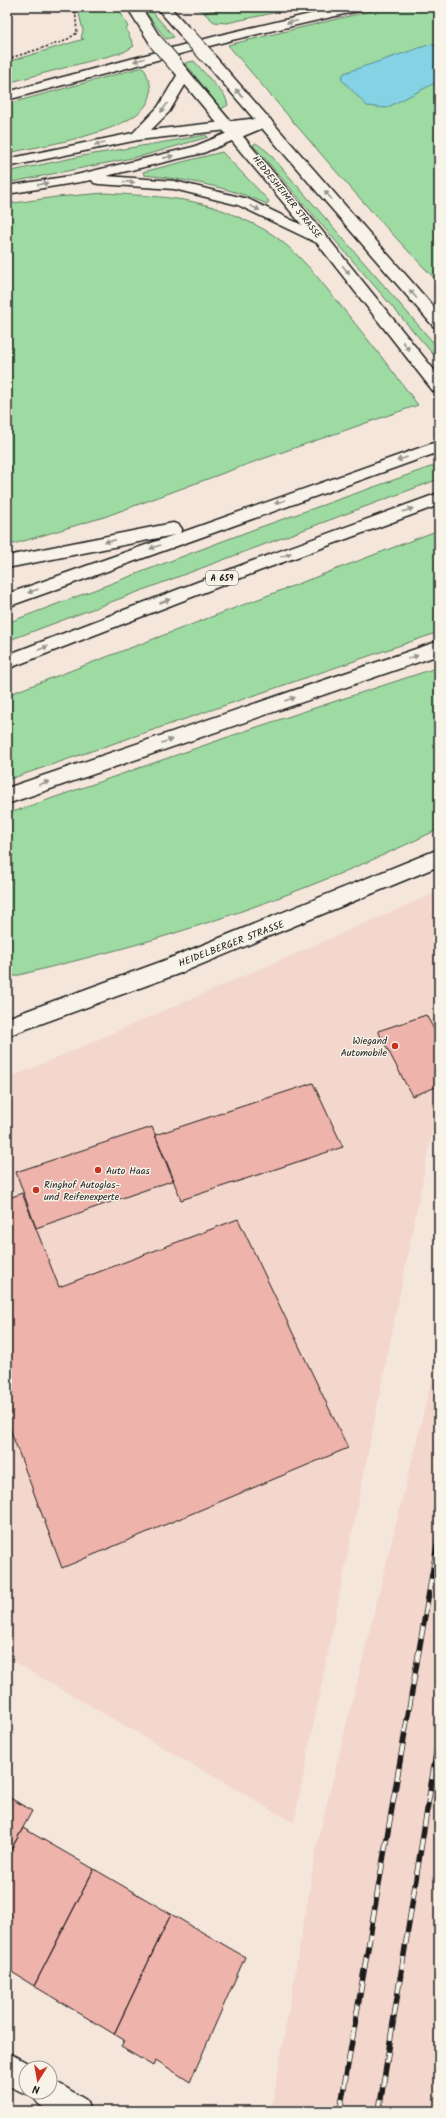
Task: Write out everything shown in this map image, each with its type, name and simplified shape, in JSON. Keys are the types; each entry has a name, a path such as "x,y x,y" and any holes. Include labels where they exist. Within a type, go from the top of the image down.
{"main road":[{"name":"HEDDESHEIMER STRASSE","path":"134,7 156,42 236,135 438,386"},
{"path":"163,7 439,323"},
{"path":"7,96 221,39 357,7"},
{"path":"138,136 164,110 180,70"},
{"path":"7,163 138,136 226,124 265,122"},
{"path":"7,190 76,179 198,150 265,122"},
{"path":"76,179 174,185 243,202 322,240"},
{"path":"7,601 244,514 439,446"},
{"name":"A 659","path":"7,662 253,567 439,499"},
{"path":"7,562 244,514"},
{"path":"7,796 439,648"},
{"name":"HEIDELBERGER STRASSE","path":"11,1025 276,925 439,857"},
{"path":"7,2067 18,2074"},
{"path":"58,2100 75,2111"}],"path":[{"path":"7,59 64,42 77,33 75,7"}],"shaded area":[{"path":"439,891 439,1117 434,1123 294,1823 7,1658 7,1079"},
{"path":"439,1350 439,2074 434,2111 271,2111 318,1839"}],"green space":[{"path":"75,7 118,7 128,27 126,29 134,46 124,52 7,83 7,62 84,39 81,38 83,31 78,9"},
{"path":"195,7 243,7 239,9 245,7 301,7 227,23 214,22 204,13 234,8 203,12"},
{"path":"387,7 439,7 439,283 411,255 358,196 228,45"},
{"path":"149,8 174,37 166,39 144,10"},
{"path":"194,61 225,96 228,105 221,109 185,63"},
{"path":"143,67 149,80 151,93 148,102 139,113 124,122 105,130 62,142 7,153 7,104"},
{"path":"206,135 208,137 142,156 7,183 7,172 82,156"},
{"path":"256,143 268,152 439,349 439,361 253,145"},
{"path":"222,152 269,201 267,204 222,188 176,179 144,175 143,172"},
{"path":"105,193 151,196 197,203 227,212 255,224 274,236 296,254 317,276 418,405 251,463 104,517 7,546 7,204 56,197"},
{"path":"439,464 439,479 7,641 7,623 252,530"},
{"path":"439,530 439,632 7,780 7,695"},
{"path":"439,667 439,829 371,861 231,915 140,943 7,978 7,814 251,729"}],"water":[{"path":"431,44 439,47 439,81 386,108 367,106 341,79 344,73"}],"building":[{"path":"426,1015 439,1038 439,1086 412,1096 378,1031"},
{"path":"313,1083 343,1147 181,1200 155,1135"},
{"path":"152,1127 174,1180 36,1228 16,1172"},
{"path":"22,1193 59,1287 238,1219 348,1448 62,1568 7,1421 7,1199"},
{"path":"7,1796 32,1811 7,1857"},
{"path":"23,1828 94,1869 34,1986 7,1969 7,1857"},
{"path":"94,1869 171,1914 114,2034 34,1986"},
{"path":"171,1914 245,1957 190,2082 156,2060 153,2066 121,2047 124,2040 114,2034"}],"railway":[{"path":"340,2111 439,1534"},
{"path":"379,2111 439,1735"}],"place":[{"name":"Wiegand Automobile","path":"395,1046"},
{"name":"Auto Haas","path":"98,1170"},
{"name":"Ringhof Autoglas- und Reifenexperte","path":"36,1190"}]}
